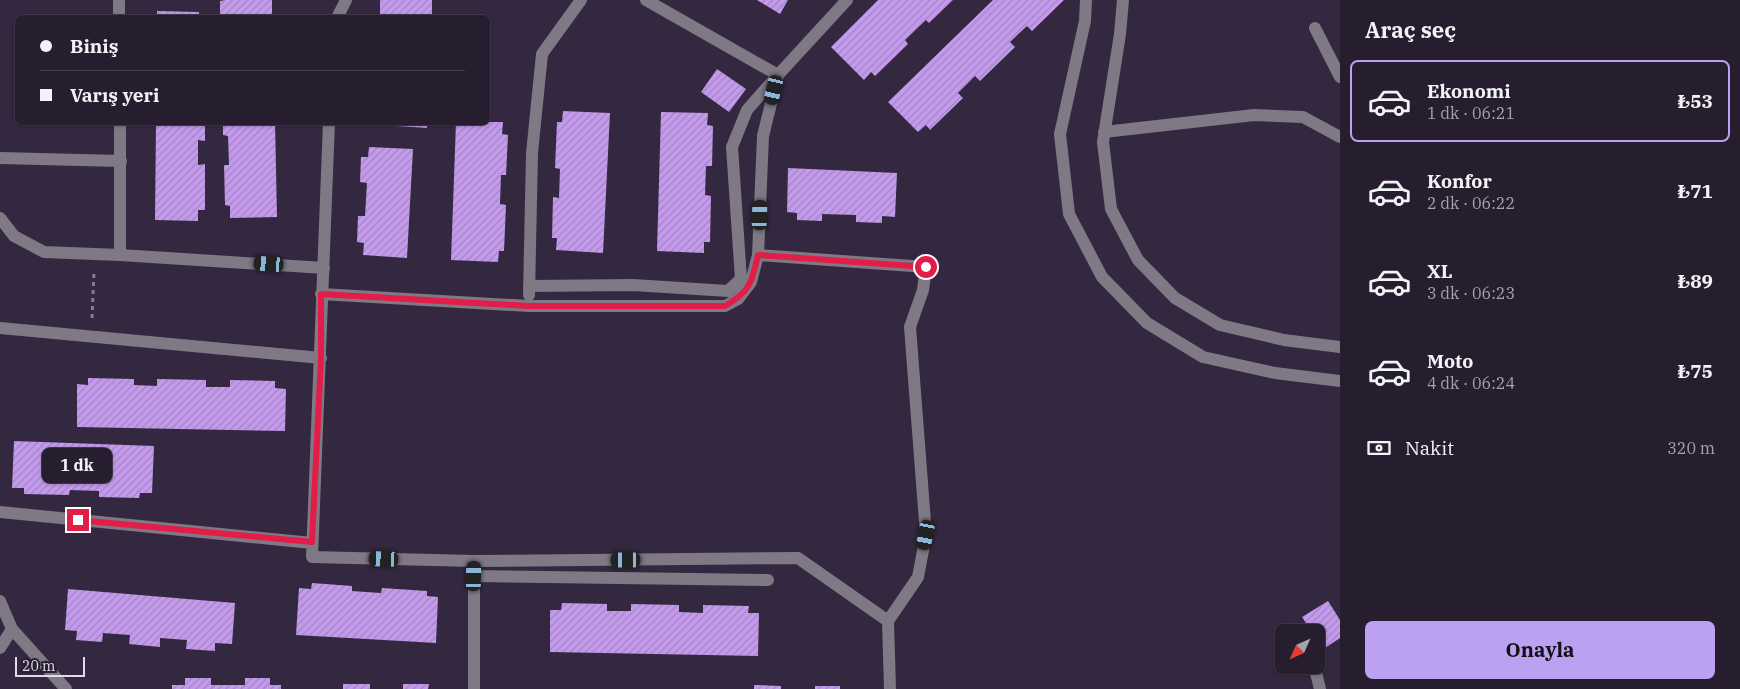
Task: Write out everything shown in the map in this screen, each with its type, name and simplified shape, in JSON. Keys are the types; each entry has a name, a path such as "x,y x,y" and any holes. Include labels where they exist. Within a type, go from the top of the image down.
{"street":[{"path":"119,0 119,15"},
{"path":"339,15 346,0"},
{"path":"529,306 532,153 542,54 580,0"},
{"path":"646,0 778,75"},
{"path":"529,286 633,285 728,291 741,279 732,147 747,110 846,0"},
{"path":"1086,0 1085,20 1060,134 1069,214 1102,277 1147,323 1203,357 1275,373 1340,381"},
{"path":"1122,0 1120,34 1103,142 1111,209 1138,260 1175,298 1220,326 1284,340 1340,347"},
{"path":"1315,28 1340,77"},
{"path":"321,294 529,306 725,306 738,298 751,282 758,255 763,136 778,75"},
{"path":"1104,132 1254,115 1303,117 1340,137"},
{"path":"120,125 120,255"},
{"path":"329,125 312,557 474,561 798,558 888,621"},
{"path":"0,158 121,161"},
{"path":"0,218 14,236 44,252 324,268"},
{"path":"758,255 926,267 923,290 910,327 926,535 918,577 888,621 890,689"},
{"path":"0,328 321,358"},
{"path":"0,512 312,542"},
{"path":"474,561 474,689"},
{"path":"474,576 768,580"},
{"path":"0,601 12,630 66,689"},
{"path":"0,648 12,630"},
{"path":"1316,674 1320,689"}],"path":[{"path":"91,336 95,254"}],"building":[{"path":"272,0 272,15 220,15 220,1"},
{"path":"380,0 432,0 432,15 380,15"},
{"path":"757,0 788,0 780,14"},
{"path":"878,0 953,0 929,23 926,20 905,40 908,44 875,76 871,72 864,80 831,47"},
{"path":"993,0 1064,0 1032,31 1027,26 1010,42 1015,47 980,81 975,76 958,93 963,98 930,130 926,125 918,132 888,102"},
{"path":"157,11 199,12 199,15 157,15"},
{"path":"717,69 746,89 729,112 701,92"},
{"path":"563,111 610,113 603,253 556,250 557,238 552,238 553,197 559,198 560,169 555,168 557,122 562,122"},
{"path":"661,112 708,113 707,125 713,126 712,166 706,166 705,195 711,196 710,242 704,242 704,253 657,251"},
{"path":"490,122 503,122 502,134 508,135 506,175 501,175 500,204 506,205 504,251 499,251 498,262 451,260 456,125 490,125"},
{"path":"156,125 205,125 205,141 198,140 198,165 205,164 205,210 198,210 198,221 155,220"},
{"path":"223,125 275,125 277,217 230,218 230,206 225,205 224,165 229,165 228,136 223,135"},
{"path":"380,125 427,125 427,128"},
{"path":"369,147 413,149 407,258 363,255 364,243 357,242 358,216 365,216 367,183 360,182 361,157 368,157"},
{"path":"788,168 897,173 895,217 882,216 882,223 856,222 856,215 822,214 822,221 797,220 797,213 787,212"},
{"path":"88,378 134,379 134,385 157,386 157,379 206,380 206,387 230,387 230,380 275,381 275,388 286,389 285,431 77,427 77,384 88,385"},
{"path":"14,441 154,446 152,493 140,493 139,498 99,497 99,491 70,490 69,495 24,494 24,488 12,488"},
{"path":"312,583 352,586 352,591 381,593 382,588 427,591 427,596 438,597 436,643 296,635 299,588 311,589"},
{"path":"68,589 235,603 232,644 215,643 215,651 186,649 187,640 160,638 160,647 129,644 130,635 103,633 102,642 76,640 77,631 65,630"},
{"path":"1328,601 1340,620 1340,638 1325,648 1325,624 1307,624 1302,617"},
{"path":"562,603 607,604 607,611 631,611 631,604 679,605 679,612 703,613 703,605 749,606 748,613 759,613 758,656 550,652 550,610 561,610"},
{"path":"185,678 211,678 211,685 245,685 245,678 270,678 270,685 281,685 281,689 172,689 172,685 185,685"},
{"path":"343,684 370,684 370,689 343,689"},
{"path":"403,684 429,684 428,689 403,689"},
{"path":"754,685 781,686 781,689 754,689"},
{"path":"815,686 840,686 840,689 815,689"}],"route":[{"path":"78,520 312,542 321,358 321,294 529,306 725,306 738,298 751,282 758,255 926,267"}]}
